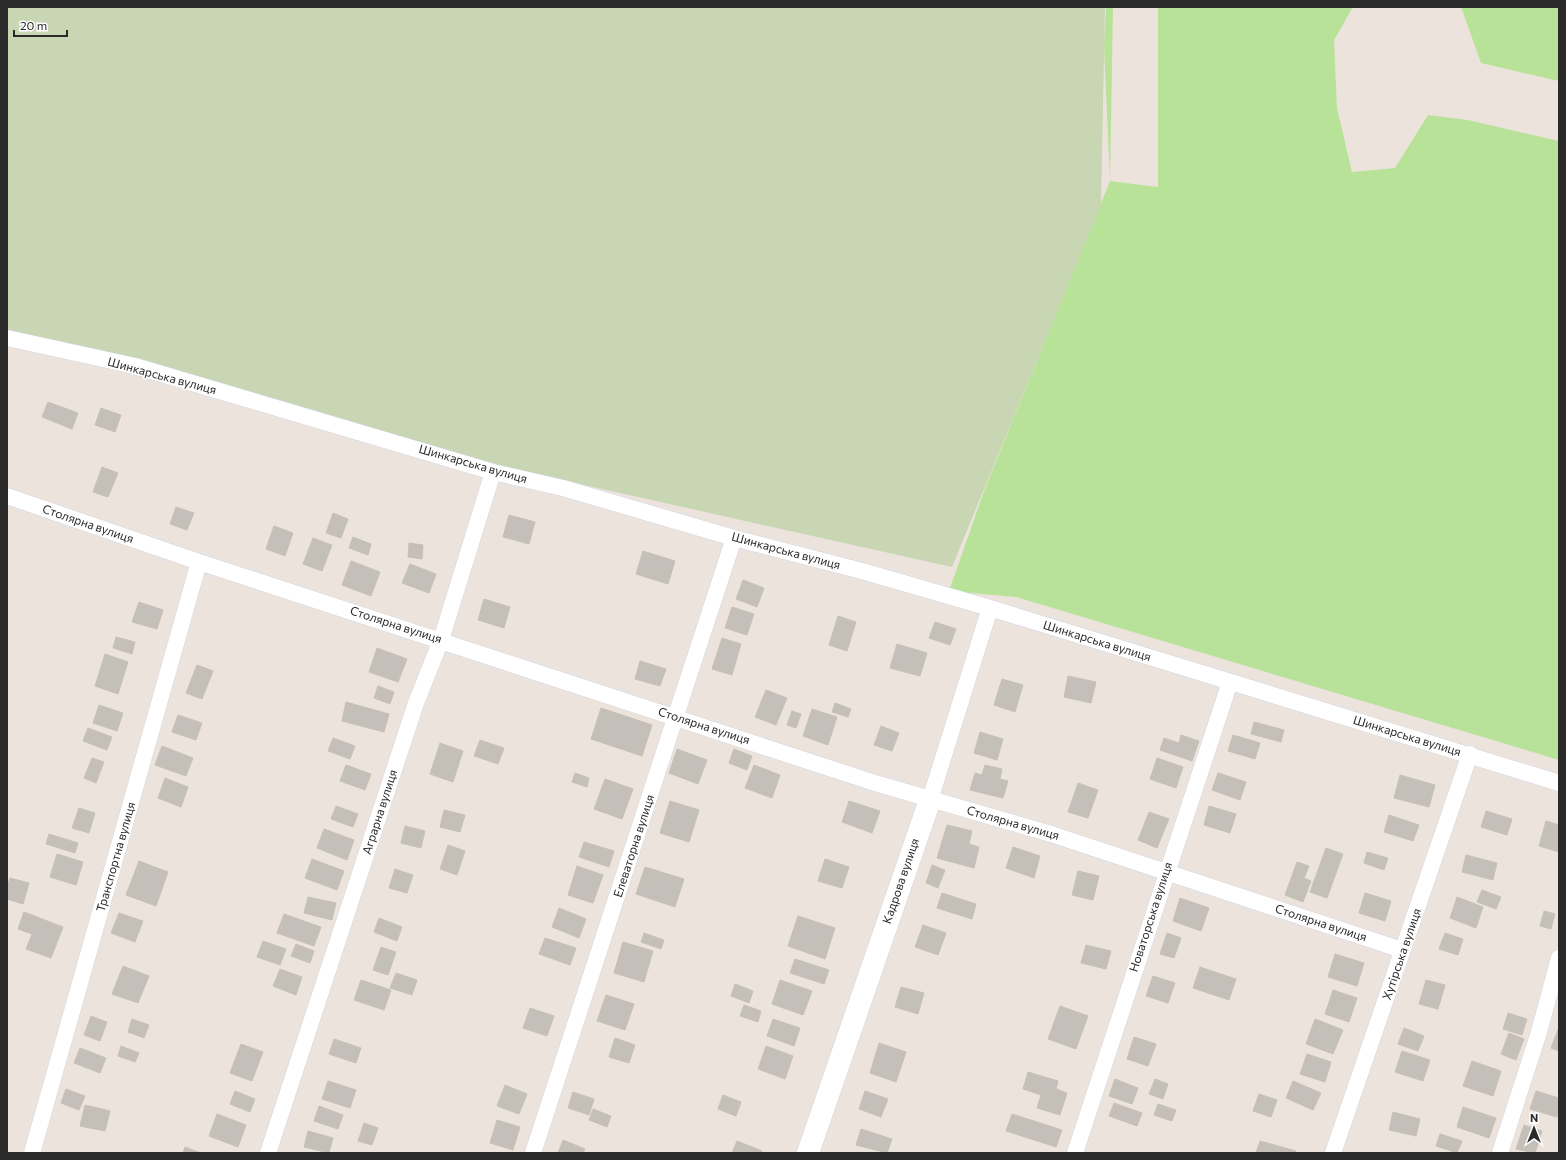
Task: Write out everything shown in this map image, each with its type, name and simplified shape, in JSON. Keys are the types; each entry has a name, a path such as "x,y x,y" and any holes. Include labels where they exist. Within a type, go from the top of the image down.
{"street":[{"name":"Шинкарська вулиця","path":"7,338 135,366 493,472 563,488 734,538 862,571 990,608 1470,754 1559,783"},
{"name":"Аграрна вулиця","path":"268,1153 416,703 441,640 493,472"},
{"name":"Столярна вулиця","path":"7,496 199,562 930,800 1051,834 1402,950"},
{"name":"Елеваторна вулиця","path":"533,1153 734,538"},
{"name":"Транспортна вулиця","path":"32,1153 199,562"},
{"name":"Кадрова вулиця","path":"808,1153 930,800 990,608"},
{"name":"Новаторська вулиця","path":"1075,1153 1166,872 1230,682"},
{"name":"Хутірська вулиця","path":"1333,1153 1402,950 1450,817 1470,754"},
{"path":"1500,1153 1539,1032 1559,958"}],"green space":[{"path":"7,7 1105,7 1101,205 952,567 503,467 222,383 12,337 7,334"},
{"path":"1106,7 1113,7 1110,181 1104,47"},
{"path":"1158,7 1353,7 1334,40 1337,108 1352,172 1395,168 1428,115 1468,120 1559,141 1559,760 1016,597 949,591 984,491 1110,181 1158,187"},
{"path":"1461,7 1559,7 1559,81 1481,63"}],"building":[{"path":"48,402 78,413 72,429 42,417"},
{"path":"101,408 121,415 115,432 95,425"},
{"path":"102,467 118,473 108,497 93,492"},
{"path":"176,507 194,513 187,530 170,524"},
{"path":"333,513 348,519 341,538 326,533"},
{"path":"509,515 535,522 529,544 503,537"},
{"path":"274,526 293,533 285,556 266,549"},
{"path":"353,537 371,544 368,555 349,548"},
{"path":"313,538 332,545 322,571 303,564"},
{"path":"409,543 423,545 422,559 408,557"},
{"path":"643,551 675,561 668,584 636,574"},
{"path":"351,561 380,572 371,596 342,585"},
{"path":"410,564 436,574 429,593 402,583"},
{"path":"743,580 764,588 757,607 736,599"},
{"path":"484,599 510,607 504,628 478,620"},
{"path":"139,602 163,610 157,629 132,622"},
{"path":"732,607 754,614 747,635 725,628"},
{"path":"838,616 856,622 847,651 829,645"},
{"path":"935,622 956,629 950,645 929,638"},
{"path":"116,637 135,642 132,654 113,648"},
{"path":"722,638 741,644 732,675 712,669"},
{"path":"897,644 927,653 920,676 890,668"},
{"path":"377,648 407,659 398,682 369,672"},
{"path":"105,654 128,662 118,694 95,686"},
{"path":"640,661 666,669 660,686 635,679"},
{"path":"197,665 213,671 202,699 186,693"},
{"path":"1068,676 1096,682 1091,703 1064,697"},
{"path":"1002,679 1023,685 1015,712 994,705"},
{"path":"378,686 394,692 390,704 374,698"},
{"path":"766,690 787,698 776,725 755,717"},
{"path":"346,702 389,714 384,732 342,721"},
{"path":"835,703 851,709 848,717 832,712"},
{"path":"99,705 123,713 117,731 93,723"},
{"path":"601,708 652,725 642,756 591,739"},
{"path":"812,709 837,717 828,745 803,736"},
{"path":"792,711 801,714 796,728 787,725"},
{"path":"178,715 202,723 196,740 172,732"},
{"path":"1254,722 1284,730 1281,742 1251,734"},
{"path":"881,726 899,733 892,751 874,745"},
{"path":"88,728 112,737 107,750 83,741"},
{"path":"980,732 1003,739 997,760 974,753"},
{"path":"1181,735 1199,741 1192,761 1160,750 1164,738 1179,743"},
{"path":"1233,735 1260,743 1255,759 1228,751"},
{"path":"333,738 355,746 350,759 328,751"},
{"path":"480,740 504,748 498,764 474,756"},
{"path":"440,743 463,751 453,782 430,774"},
{"path":"162,746 193,758 186,776 155,765"},
{"path":"677,749 707,760 698,784 669,773"},
{"path":"734,749 752,756 747,770 729,763"},
{"path":"92,758 104,762 96,783 84,778"},
{"path":"1157,758 1183,767 1176,788 1150,779"},
{"path":"346,765 371,774 365,790 340,781"},
{"path":"754,765 780,775 772,798 745,788"},
{"path":"985,765 1002,769 1000,779 1008,781 1003,798 970,790 975,773 982,775"},
{"path":"575,773 589,778 587,787 572,782"},
{"path":"1218,773 1246,782 1240,800 1212,790"},
{"path":"1400,775 1435,785 1429,807 1394,798"},
{"path":"165,778 188,787 181,807 158,798"},
{"path":"605,779 633,789 622,819 594,809"},
{"path":"1078,783 1098,790 1088,818 1068,812"},
{"path":"670,801 699,810 689,842 660,833"},
{"path":"849,801 880,811 872,833 842,822"},
{"path":"336,806 358,814 353,827 331,819"},
{"path":"1209,806 1236,814 1230,833 1204,825"},
{"path":"79,808 95,813 89,833 72,828"},
{"path":"444,810 465,815 460,832 440,827"},
{"path":"1486,811 1512,819 1507,835 1481,827"},
{"path":"1149,812 1169,819 1157,848 1138,840"},
{"path":"1389,815 1419,825 1413,841 1384,832"},
{"path":"1546,821 1559,825 1559,852 1539,846"},
{"path":"947,825 972,831 969,844 979,847 974,868 937,858"},
{"path":"405,826 425,831 421,848 401,843"},
{"path":"324,829 354,840 347,860 317,848"},
{"path":"49,834 78,843 75,853 46,844"},
{"path":"584,842 614,851 609,867 579,857"},
{"path":"448,845 465,851 457,875 440,869"},
{"path":"1013,847 1040,856 1034,878 1006,868"},
{"path":"1326,848 1343,854 1327,898 1310,892"},
{"path":"1367,852 1388,858 1384,870 1364,863"},
{"path":"57,854 83,862 76,885 50,877"},
{"path":"1466,855 1497,863 1493,880 1462,872"},
{"path":"312,859 344,871 337,890 305,878"},
{"path":"825,859 849,867 842,888 818,881"},
{"path":"139,861 168,872 156,906 126,895"},
{"path":"1297,862 1309,866 1304,878 1311,881 1303,902 1285,895"},
{"path":"932,865 945,870 938,888 926,883"},
{"path":"577,866 603,875 593,903 568,895"},
{"path":"645,867 684,879 675,907 636,894"},
{"path":"395,869 413,875 407,893 389,888"},
{"path":"1078,871 1099,876 1093,900 1072,895"},
{"path":"10,878 29,883 23,904 7,899 7,887"},
{"path":"1482,890 1501,897 1496,909 1477,902"},
{"path":"942,893 976,904 972,919 937,908"},
{"path":"1365,893 1391,901 1385,921 1359,913"},
{"path":"308,897 336,903 332,920 304,913"},
{"path":"1457,897 1483,907 1476,928 1450,918"},
{"path":"1180,898 1209,908 1201,931 1173,921"},
{"path":"559,908 586,919 579,938 552,927"},
{"path":"1544,911 1555,914 1551,929 1540,926"},
{"path":"24,912 63,927 51,958 26,949 32,934 18,929"},
{"path":"119,913 143,921 135,942 111,933"},
{"path":"284,914 321,927 314,946 277,933"},
{"path":"798,916 835,928 825,959 788,946"},
{"path":"379,918 402,927 397,941 374,932"},
{"path":"923,925 946,933 938,955 915,947"},
{"path":"644,933 664,940 661,949 641,942"},
{"path":"1167,933 1181,938 1174,958 1160,954"},
{"path":"1445,933 1463,939 1458,955 1439,949"},
{"path":"545,938 576,948 570,965 539,954"},
{"path":"263,941 286,949 280,965 257,957"},
{"path":"623,942 653,951 644,982 614,973"},
{"path":"296,944 314,951 310,963 291,956"},
{"path":"1086,945 1111,951 1106,969 1081,963"},
{"path":"381,947 396,952 388,975 373,970"},
{"path":"1335,954 1364,963 1357,986 1328,977"},
{"path":"795,959 829,970 824,984 790,973"},
{"path":"123,966 149,976 138,1003 112,994"},
{"path":"1200,967 1236,979 1229,1000 1193,988"},
{"path":"280,969 302,977 296,995 273,986"},
{"path":"396,973 417,980 412,995 390,988"},
{"path":"1153,976 1175,983 1168,1003 1146,996"},
{"path":"361,980 391,990 384,1010 354,1000"},
{"path":"780,980 812,991 803,1015 772,1004"},
{"path":"1426,980 1445,985 1438,1009 1419,1004"},
{"path":"735,984 753,991 749,1003 731,996"},
{"path":"901,987 924,993 918,1014 895,1007"},
{"path":"1333,990 1357,998 1349,1022 1325,1014"},
{"path":"606,995 634,1004 625,1030 597,1021"},
{"path":"744,1005 761,1011 758,1022 740,1016"},
{"path":"1060,1006 1088,1016 1076,1049 1048,1039"},
{"path":"530,1008 554,1016 547,1036 523,1028"},
{"path":"1508,1013 1527,1019 1522,1035 1503,1029"},
{"path":"91,1016 107,1022 100,1041 84,1035"},
{"path":"132,1019 149,1025 144,1038 128,1032"},
{"path":"773,1019 800,1028 794,1046 767,1036"},
{"path":"1315,1019 1343,1030 1333,1054 1306,1044"},
{"path":"1559,1027 1559,1051 1551,1048"},
{"path":"1404,1028 1424,1036 1418,1051 1398,1044"},
{"path":"1509,1033 1524,1039 1516,1060 1501,1054"},
{"path":"1134,1037 1156,1044 1148,1066 1127,1059"},
{"path":"615,1038 635,1045 629,1063 609,1057"},
{"path":"334,1039 361,1048 356,1063 329,1054"},
{"path":"879,1043 906,1052 896,1082 870,1073"},
{"path":"241,1044 263,1052 252,1081 230,1073"},
{"path":"121,1046 139,1053 135,1062 118,1056"},
{"path":"766,1046 793,1056 785,1079 758,1069"},
{"path":"80,1048 106,1058 100,1073 74,1063"},
{"path":"1402,1051 1430,1060 1423,1081 1395,1072"},
{"path":"1307,1054 1331,1062 1325,1082 1300,1074"},
{"path":"1472,1061 1501,1071 1493,1096 1463,1086"},
{"path":"1028,1072 1058,1081 1056,1089 1067,1093 1060,1115 1037,1108 1041,1095 1023,1089"},
{"path":"1115,1079 1138,1088 1132,1104 1109,1096"},
{"path":"1155,1079 1168,1084 1163,1099 1149,1094"},
{"path":"328,1081 356,1090 350,1108 322,1099"},
{"path":"1293,1081 1321,1093 1313,1110 1286,1098"},
{"path":"505,1085 527,1094 519,1114 497,1106"},
{"path":"66,1089 85,1096 79,1110 61,1103"},
{"path":"235,1091 255,1099 250,1112 230,1104"},
{"path":"865,1091 888,1099 881,1117 859,1109"},
{"path":"1536,1091 1559,1098 1557,1117 1530,1109"},
{"path":"573,1092 594,1099 589,1115 568,1108"},
{"path":"1259,1094 1277,1100 1271,1117 1253,1111"},
{"path":"723,1095 741,1102 736,1116 718,1109"},
{"path":"1114,1103 1142,1113 1137,1126 1109,1116"},
{"path":"1158,1104 1176,1110 1172,1121 1154,1115"},
{"path":"85,1105 110,1111 105,1131 80,1126"},
{"path":"319,1106 343,1115 338,1129 314,1121"},
{"path":"1463,1107 1496,1118 1489,1138 1457,1127"},
{"path":"593,1109 611,1116 607,1127 589,1120"},
{"path":"1393,1112 1420,1119 1416,1136 1389,1130"},
{"path":"217,1114 246,1125 238,1147 209,1136"},
{"path":"1012,1114 1062,1130 1056,1147 1006,1131"},
{"path":"497,1120 520,1127 513,1150 490,1143"},
{"path":"364,1123 378,1128 372,1145 358,1141"},
{"path":"1524,1125 1542,1131 1535,1153 1516,1149"},
{"path":"861,1129 892,1139 887,1153 856,1145"},
{"path":"308,1131 333,1138 329,1153 304,1147"},
{"path":"1440,1134 1462,1141 1457,1153 1436,1146"},
{"path":"563,1140 585,1149 583,1153 558,1153"},
{"path":"737,1141 762,1151 761,1153 732,1153"},
{"path":"1260,1141 1296,1151 1296,1153 1256,1153"},
{"path":"185,1147 201,1153 183,1153"}]}
